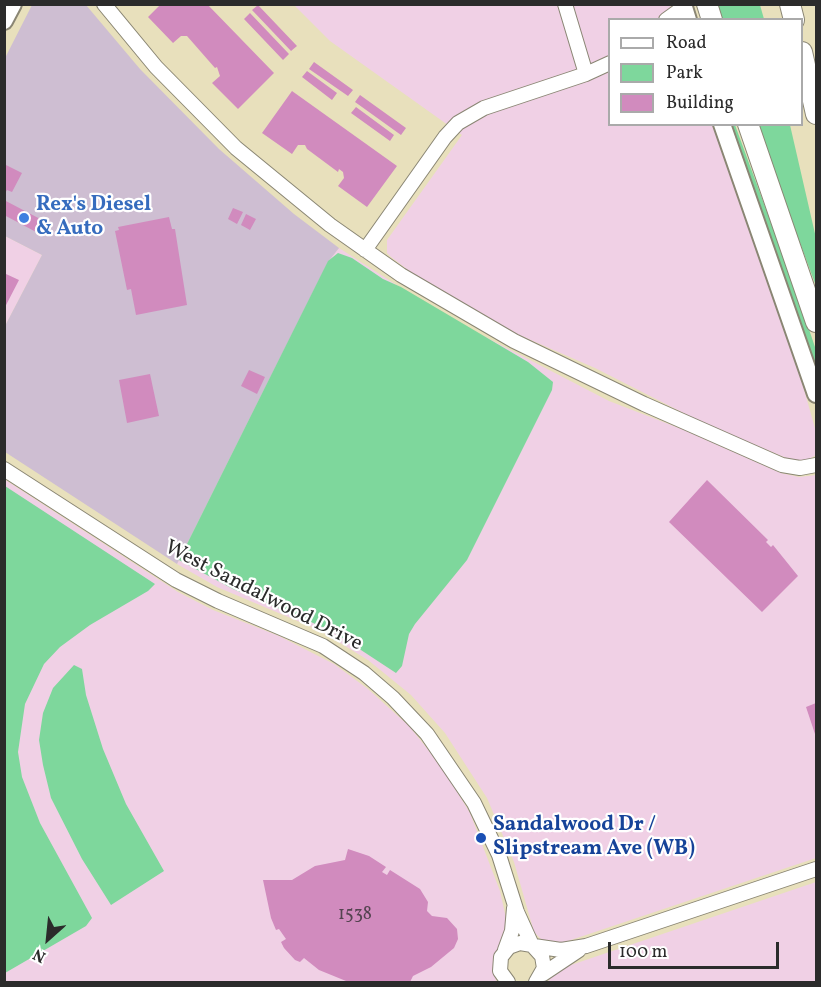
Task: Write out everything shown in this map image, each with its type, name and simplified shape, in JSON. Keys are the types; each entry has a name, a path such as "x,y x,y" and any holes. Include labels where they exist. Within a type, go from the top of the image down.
{"highway":[{"path":"803,60 816,114"},
{"path":"749,126 816,322"}],"main road":[{"path":"4,21 13,4"},
{"path":"723,126 816,394"}],"street":[{"path":"104,4 156,66 236,148 296,199 365,250 477,320 591,379 775,462 800,468 816,465"},
{"path":"565,4 586,74"},
{"path":"670,18 685,10"},
{"path":"365,250 445,137 458,123 484,108 586,74 608,63"},
{"name":"West Sandalwood Drive","path":"4,469 176,580 237,610 323,646 381,687 428,734 460,779 499,855 512,897 533,946 544,962 539,978"},
{"path":"504,951 520,943 561,950 586,946 816,869"},
{"name":"West Sandalwood Drive","path":"508,982 503,977 500,964 514,918 512,897"},
{"path":"539,978 586,946"}],"shaded area":[{"path":"32,5 86,5 140,69 219,149 294,214 339,248 328,262 177,564 5,452 5,326 42,255 5,236 4,60"},
{"path":"294,5 670,5 676,18 608,18 608,126 714,126 791,343 816,432 816,455 804,462 791,460 707,425 595,368 503,328 421,280 391,257 387,253 387,240 462,135 330,41"},
{"path":"5,236 42,255 5,326"},
{"path":"339,248 445,316 609,401 684,430 781,473 799,477 816,475 816,858 565,942 556,944 543,941 534,932 514,862 487,798 445,733 411,695 368,660 319,630 217,587 177,564 328,261"},
{"path":"4,479 178,592 213,610 279,636 334,664 368,689 409,726 442,767 470,813 500,891 508,927 494,957 493,973 497,982 5,982"},
{"path":"816,882 816,982 548,982 551,976 565,967"}],"green space":[{"path":"715,5 760,5 764,18 720,18"},
{"path":"731,126 735,126 795,288 816,350 816,366"},
{"path":"756,126 790,126 816,238 816,286"},
{"path":"338,253 352,258 383,279 401,287 528,362 553,382 552,390 467,560 415,624 409,634 402,666 396,673 332,631 233,589 179,560 328,261"},
{"path":"5,486 155,584 148,591 90,625 60,647 44,664 25,704 18,752 22,777 40,823 92,918 86,926 5,973"},
{"path":"74,665 82,669 86,695 103,749 126,804 164,871 111,905 82,859 51,798 39,740 43,713 53,688"}],"building":[{"path":"161,4 207,4 274,73 238,109 212,83 220,76 217,67 215,68 187,36 181,36 173,43 148,17"},
{"path":"258,5 297,46 291,51 252,10"},
{"path":"250,13 289,54 283,60 244,19"},
{"path":"314,62 353,90 348,96 309,69"},
{"path":"307,71 337,93 332,100 302,77"},
{"path":"292,91 397,166 367,207 338,186 344,178 343,172 339,169 338,172 307,149 305,145 298,145 292,154 262,133"},
{"path":"360,95 406,128 401,135 355,102"},
{"path":"356,107 394,135 390,141 351,113"},
{"name":"Rex's Diesel & Auto","path":"4,164 22,173 12,192 7,190 4,195"},
{"name":"Rex's Diesel & Auto","path":"4,200 44,221 38,233 4,215"},
{"path":"233,208 243,212 237,224 228,219"},
{"path":"246,214 256,219 250,230 241,225"},
{"path":"169,217 172,229 175,229 187,305 136,315 131,289 127,290 115,231 119,230 118,227"},
{"path":"6,274 19,280 4,309 4,276"},
{"path":"249,370 265,377 257,394 241,386"},
{"path":"150,374 159,416 127,423 119,380"},
{"path":"707,480 768,540 766,542 771,547 773,545 798,576 762,612 669,522"},
{"path":"816,703 816,737 806,707"},
{"path":"348,849 369,856 386,867 382,872 387,875 390,870 420,889 428,902 427,911 432,916 447,918 457,929 458,939 454,948 431,967 413,976 410,982 346,981 319,970 304,958 300,962 295,960 281,942 286,939 279,929 276,930 271,918 263,880 292,880 315,866 345,860"}],"place":[{"name":"Rex's Diesel & Auto","path":"24,218"},
{"name":"Sandalwood Dr / Slipstream Ave (WB)","path":"481,838"}]}
